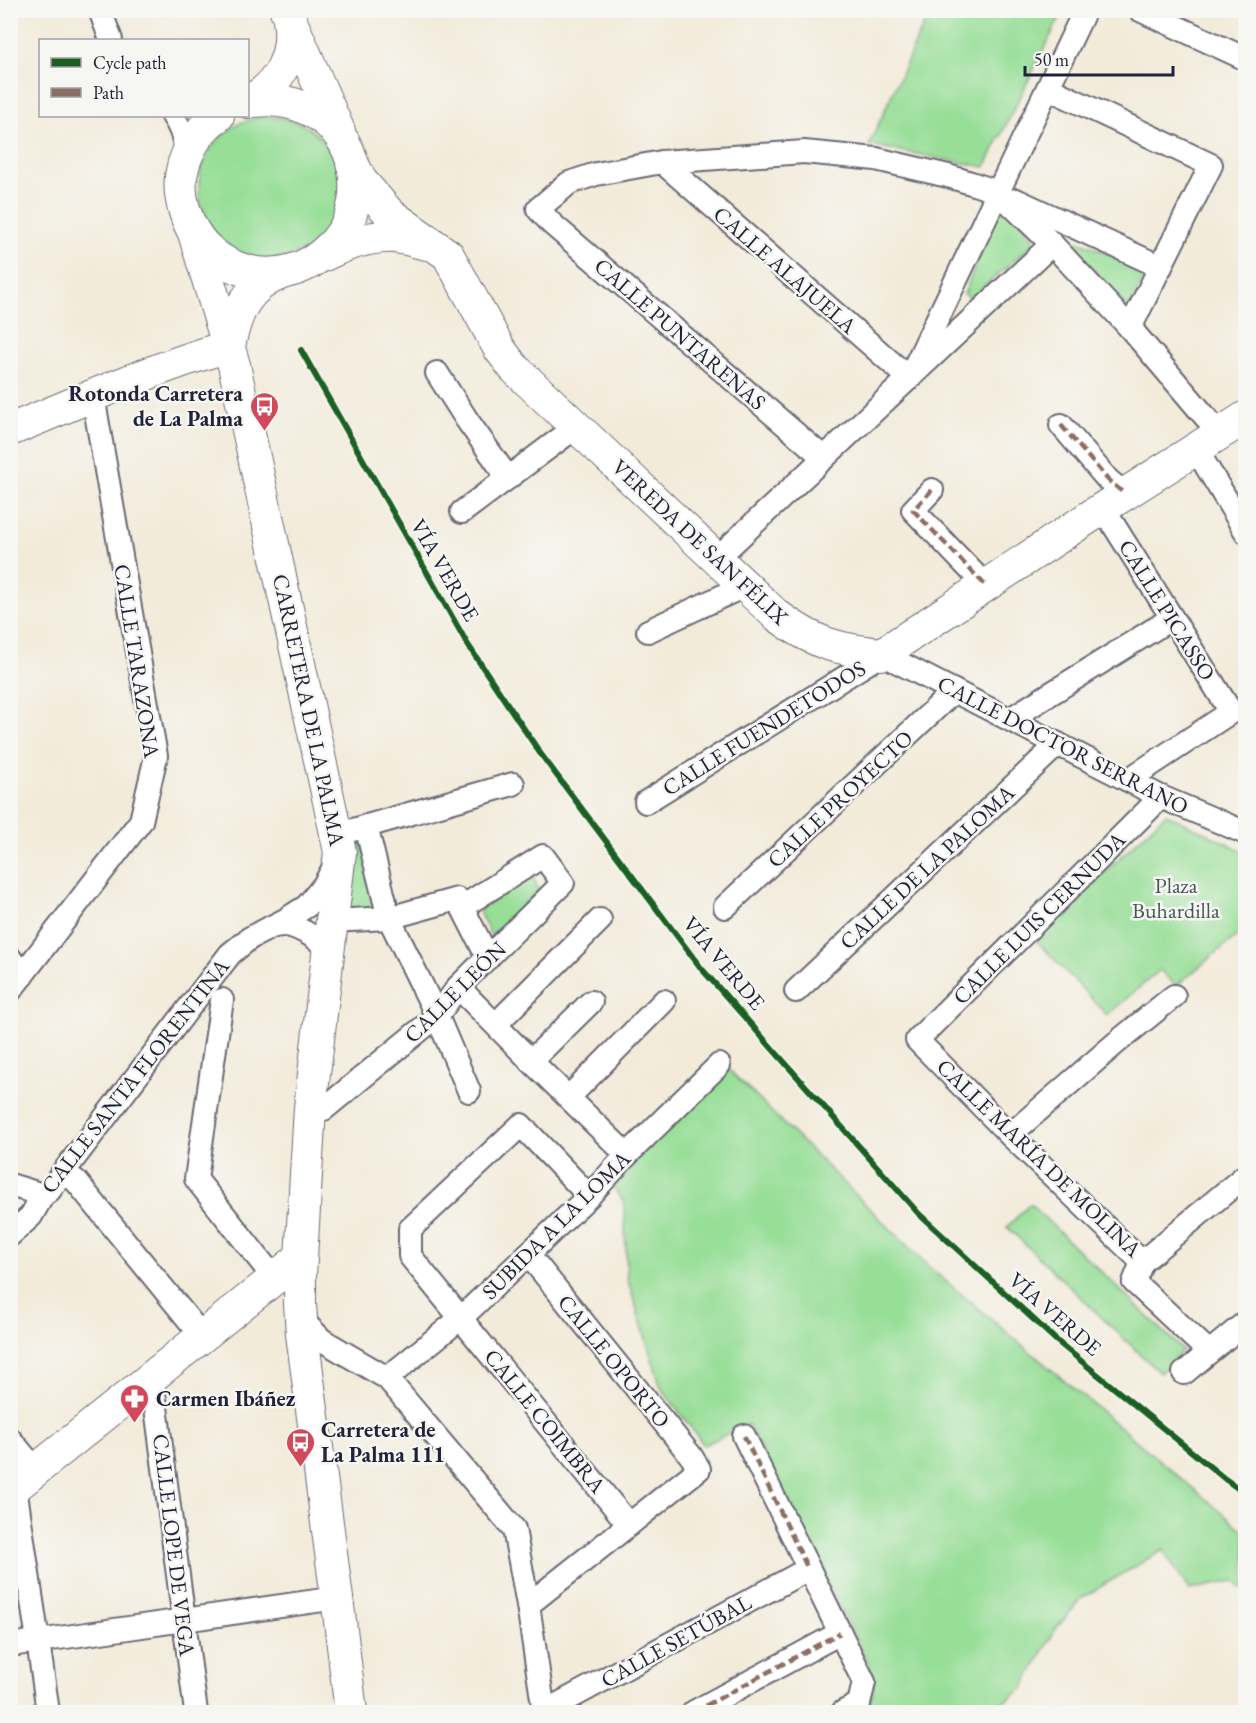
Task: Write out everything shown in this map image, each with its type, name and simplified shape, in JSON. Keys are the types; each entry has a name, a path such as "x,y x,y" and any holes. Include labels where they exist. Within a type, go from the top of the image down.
{"main road":[{"path":"249,101 268,89 278,77 291,40 287,14"},
{"path":"287,14 348,153 356,187 350,216 342,232 317,259"},
{"path":"249,102 286,101 309,110 329,124 348,153"},
{"name":"CARRETERA DE LA PALMA","path":"217,117 198,134 192,144 183,168 181,195 229,346 339,843 310,1108 301,1257 294,1322 330,1599 350,1713"},
{"name":"VEREDA DE SAN FÉLIX","path":"348,153 362,182 390,214 451,260 499,348 514,368 715,560 775,615 806,636 838,648 882,654"},
{"path":"194,233 210,252 232,266 257,273 282,273 295,270 350,244 382,237 396,237 434,246"},
{"name":"CARRETERA DE LA PALMA","path":"229,346 232,330 244,302 259,285 282,273"},
{"path":"10,430 160,368 229,346"},
{"path":"882,654 1220,433"},
{"path":"310,1108 281,1283 291,1298 321,1510 328,1528"},
{"path":"21,1483 238,1307 281,1283 301,1257"},
{"name":"CARRETERA DE LA PALMA","path":"281,1283 285,1303 294,1322 328,1528 350,1713"},
{"path":"238,1307 258,1299 273,1302 294,1322"},
{"path":"330,1599 334,1602 337,1621 342,1632"}],"street":[{"path":"100,10 111,39"},
{"path":"909,378 1085,10"},
{"path":"1140,10 1245,59"},
{"path":"1048,88 1211,165 1130,328"},
{"path":"173,117 184,139 183,168"},
{"path":"662,162 804,152 876,159 948,176 998,192 1161,267"},
{"name":"CALLE PUNTARENAS","path":"662,162 596,174 569,183 538,209 552,224 824,458"},
{"name":"CALLE ALAJUELA","path":"662,162 909,378"},
{"path":"998,192 1052,244 1130,328 1220,433 1245,532"},
{"path":"715,560 1052,244"},
{"path":"437,373 508,478"},
{"name":"CALLE TARAZONA","path":"14,975 141,821 156,756 93,396"},
{"name":"CALLE PICASSO","path":"1061,425 1108,480 1114,501 1172,618 1231,712 1128,780"},
{"path":"462,512 576,427"},
{"path":"932,490 913,510 986,586"},
{"path":"648,631 744,586"},
{"path":"1010,719 1172,618"},
{"name":"CALLE DOCTOR SERRANO","path":"882,654 1128,780 1245,833"},
{"name":"CALLE FUENDETODOS","path":"646,802 882,654"},
{"name":"CALLE PROYECTO","path":"725,907 954,691"},
{"name":"CALLE DE LA PALOMA","path":"796,991 1058,744"},
{"path":"339,843 366,826 513,784"},
{"name":"CALLE LUIS CERNUDA","path":"917,1040 1161,796"},
{"path":"366,826 389,918 437,1016 469,1091"},
{"name":"CALLE SANTA FLORENTINA","path":"10,1235 31,1216 43,1195 49,1191 230,954 250,938 296,914 316,896 330,875 339,843"},
{"name":"CALLE LEÓN","path":"310,1108 324,1110 437,1016 458,987 563,883 543,856 462,907"},
{"path":"332,921 389,918 457,899 488,958"},
{"path":"496,1024 600,920"},
{"path":"269,928 279,925 291,927 322,942 328,948 328,954"},
{"path":"458,987 627,1155"},
{"path":"1010,1135 1174,996"},
{"path":"222,1000 196,1179 281,1283"},
{"path":"569,1097 664,1001"},
{"path":"531,1061 591,1002"},
{"name":"CALLE MARÍA DE MOLINA","path":"917,1040 1010,1135 1142,1262 1245,1175"},
{"name":"SUBIDA A LA LOMA","path":"387,1378 461,1318 590,1196 627,1155 719,1065"},
{"name":"CALLE COIMBRA","path":"590,1196 521,1125 410,1229 410,1256 628,1525"},
{"path":"63,1172 76,1181 202,1336"},
{"path":"10,1185 43,1195"},
{"name":"CALLE OPORTO","path":"528,1254 691,1456 699,1469 628,1525"},
{"path":"1142,1262 1134,1282 1209,1352"},
{"path":"294,1322 387,1378 514,1529 544,1712"},
{"path":"1184,1373 1245,1322"},
{"name":"CALLE LOPE DE VEGA","path":"152,1377 196,1713"},
{"path":"744,1436 864,1682 859,1704 843,1713"},
{"path":"10,1439 21,1483 48,1713"},
{"path":"528,1605 628,1525"},
{"name":"CALLE SETÚBAL","path":"544,1712 808,1569"},
{"path":"10,1645 330,1599"},
{"path":"694,1713 840,1633"}],"green space":[{"path":"930,11 1063,11 985,167 869,145"},
{"path":"270,117 297,123 320,138 335,161 341,188 335,215 320,238 297,253 270,259 243,253 220,238 205,215 199,188 205,161 220,138 243,123"},
{"path":"1011,210 1033,237 1032,245 971,298 964,294 997,212"},
{"path":"1078,241 1149,270 1128,308 1072,246"},
{"name":"Plaza Buhardilla","path":"1166,814 1245,852 1245,929 1176,986 1160,970 1107,1015 1035,939"},
{"path":"362,837 382,905 348,918 349,840"},
{"path":"528,877 534,879 539,890 492,937 480,914 480,908"},
{"path":"726,1067 930,1268 1245,1532 1245,1591 1233,1581 1189,1590 1163,1550 1083,1597 1055,1630 1022,1690 986,1712 879,1712 868,1705 873,1693 874,1676 748,1424 704,1445 661,1388 627,1277 624,1202 609,1181"},
{"path":"1030,1204 1183,1350 1160,1373 1007,1227"}],"marked path":[{"path":"1061,425 1108,480 1125,494"},
{"path":"932,490 913,510 986,586"},
{"path":"744,1436 808,1569"},
{"path":"694,1712 840,1633"}],"cycle path":[{"name":"VÍA VERDE","path":"301,350 468,645 540,753 701,968 919,1214 1058,1342 1246,1494"}],"place":[{"name":"Rotonda Carretera de La Palma","path":"264,432"},
{"name":"Carmen Ibáñez","path":"135,1424"},
{"name":"Carretera de La Palma 111","path":"300,1468"}]}
